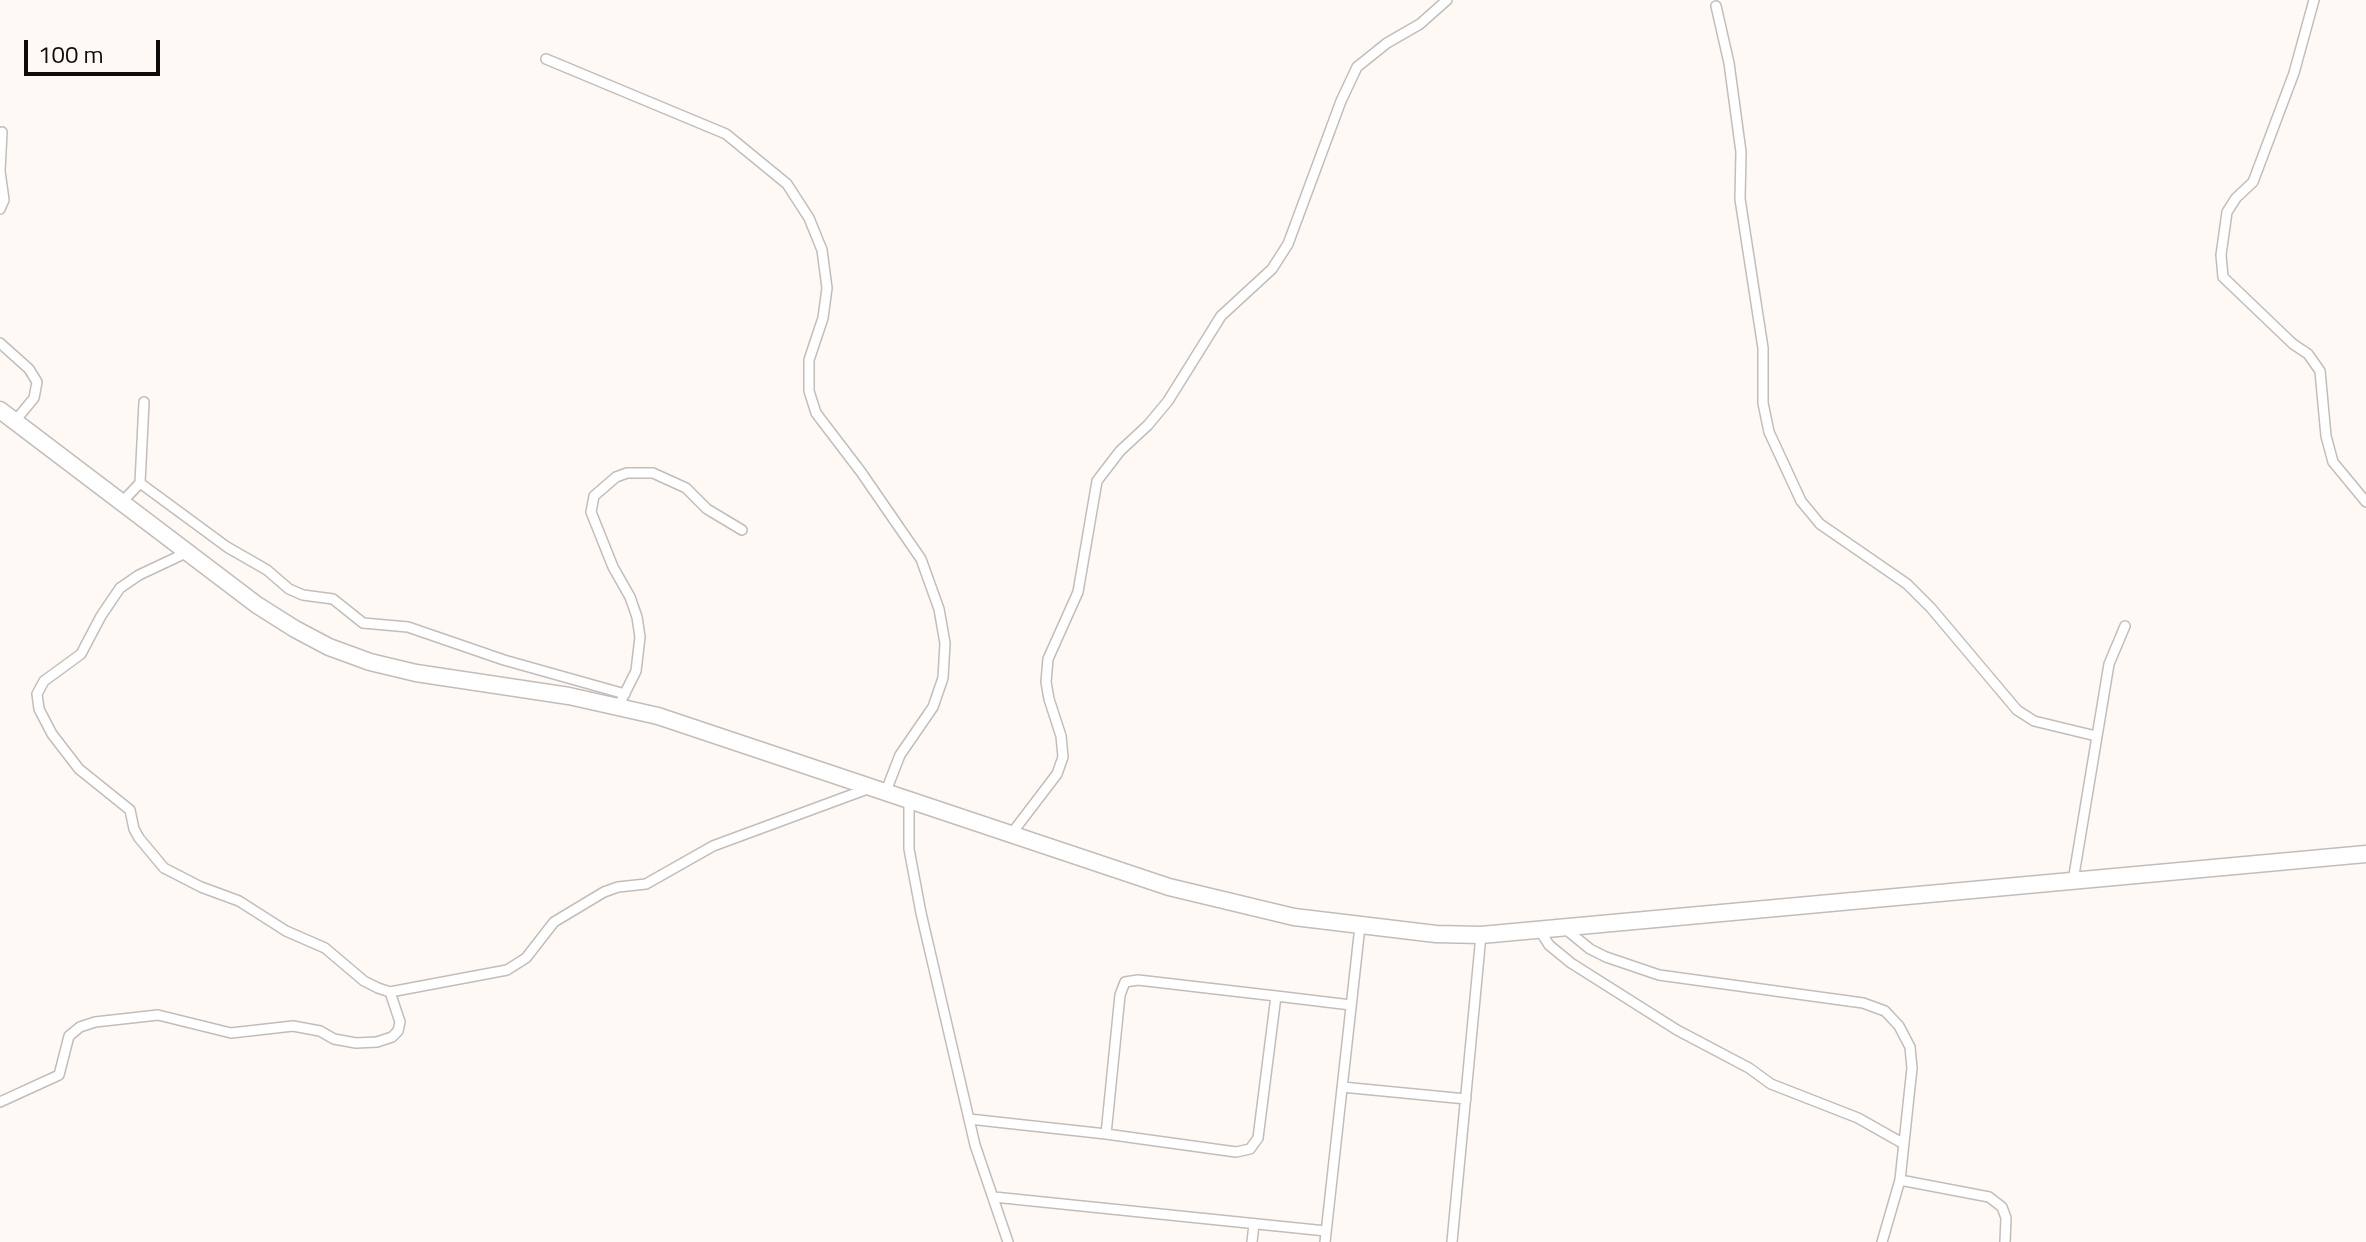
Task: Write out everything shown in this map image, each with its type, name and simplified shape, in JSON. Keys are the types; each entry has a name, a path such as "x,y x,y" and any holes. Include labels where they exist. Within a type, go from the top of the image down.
{"highway":[{"path":"6,419 257,605 329,647 370,662 416,673 622,700 658,716 1169,887 1294,917 1360,926 1481,935 2366,854"}],"street":[{"path":"1012,833 1057,774 1063,757 1061,736 1046,682 1048,659 1078,592 1097,481 1120,451 1168,401 1221,316 1272,269 1288,244 1341,101 1357,67 1387,43 1420,24 1447,0"},
{"path":"2314,0 2294,73 2253,182 2227,212 2223,277 2293,344 2308,354 2320,371 2326,436 2333,462 2366,502"},
{"path":"1716,6 1729,63 1741,152 1740,199 1763,348 1763,403 1769,432 1801,501 1820,524 1907,584 2017,710 2034,721 2096,736"},
{"path":"188,552 139,575 120,588 81,654 44,681 37,694 39,709 52,734 79,769 130,810 139,838 164,868 201,887 239,901 286,931 325,948 364,981 390,992 507,970 526,958 554,922 604,892 646,884 713,846 880,789 933,707 943,678 945,643 939,609 921,559 816,413 809,391 809,360 823,318 827,288 822,250 809,218 787,184 726,134 546,59"},
{"path":"0,209 4,200 0,171 2,132"},
{"path":"0,343 29,369 37,382 34,398 6,419"},
{"path":"122,502 140,483 144,402"},
{"path":"140,483 227,547 267,570 289,589 303,595 333,599 363,623 408,627 622,700 638,662 640,637 637,617 591,512 594,496 616,477 627,473 653,473 686,488 707,509 742,530"},
{"path":"2073,881 2109,664 2125,626"},
{"path":"909,799 909,849 919,900 969,1119 1008,1242"},
{"path":"1325,1242 1360,926"},
{"path":"1562,926 1590,949 1636,969 1659,975 1863,1003 1885,1011 1899,1026 1910,1047 1912,1068 1900,1180 1882,1242"},
{"path":"1539,929 1549,945 1571,963 1667,1024 1749,1068 1771,1084 1858,1118 1904,1144"},
{"path":"1452,1242 1481,935"},
{"path":"1106,1134 1120,995 1125,982 1138,980 1351,1005"},
{"path":"0,1102 59,1075 69,1036 80,1027 95,1022 158,1015 231,1033 293,1026 320,1031 334,1039 356,1043 377,1042 392,1037 398,1031 400,1022 390,992"},
{"path":"969,1119 1236,1152 1250,1149 1258,1138 1276,996"},
{"path":"1342,1087 1466,1099"},
{"path":"1900,1180 1989,1197 2002,1207 2006,1218 2005,1242"},
{"path":"994,1197 1326,1231"},
{"path":"1252,1242 1254,1224"}]}
